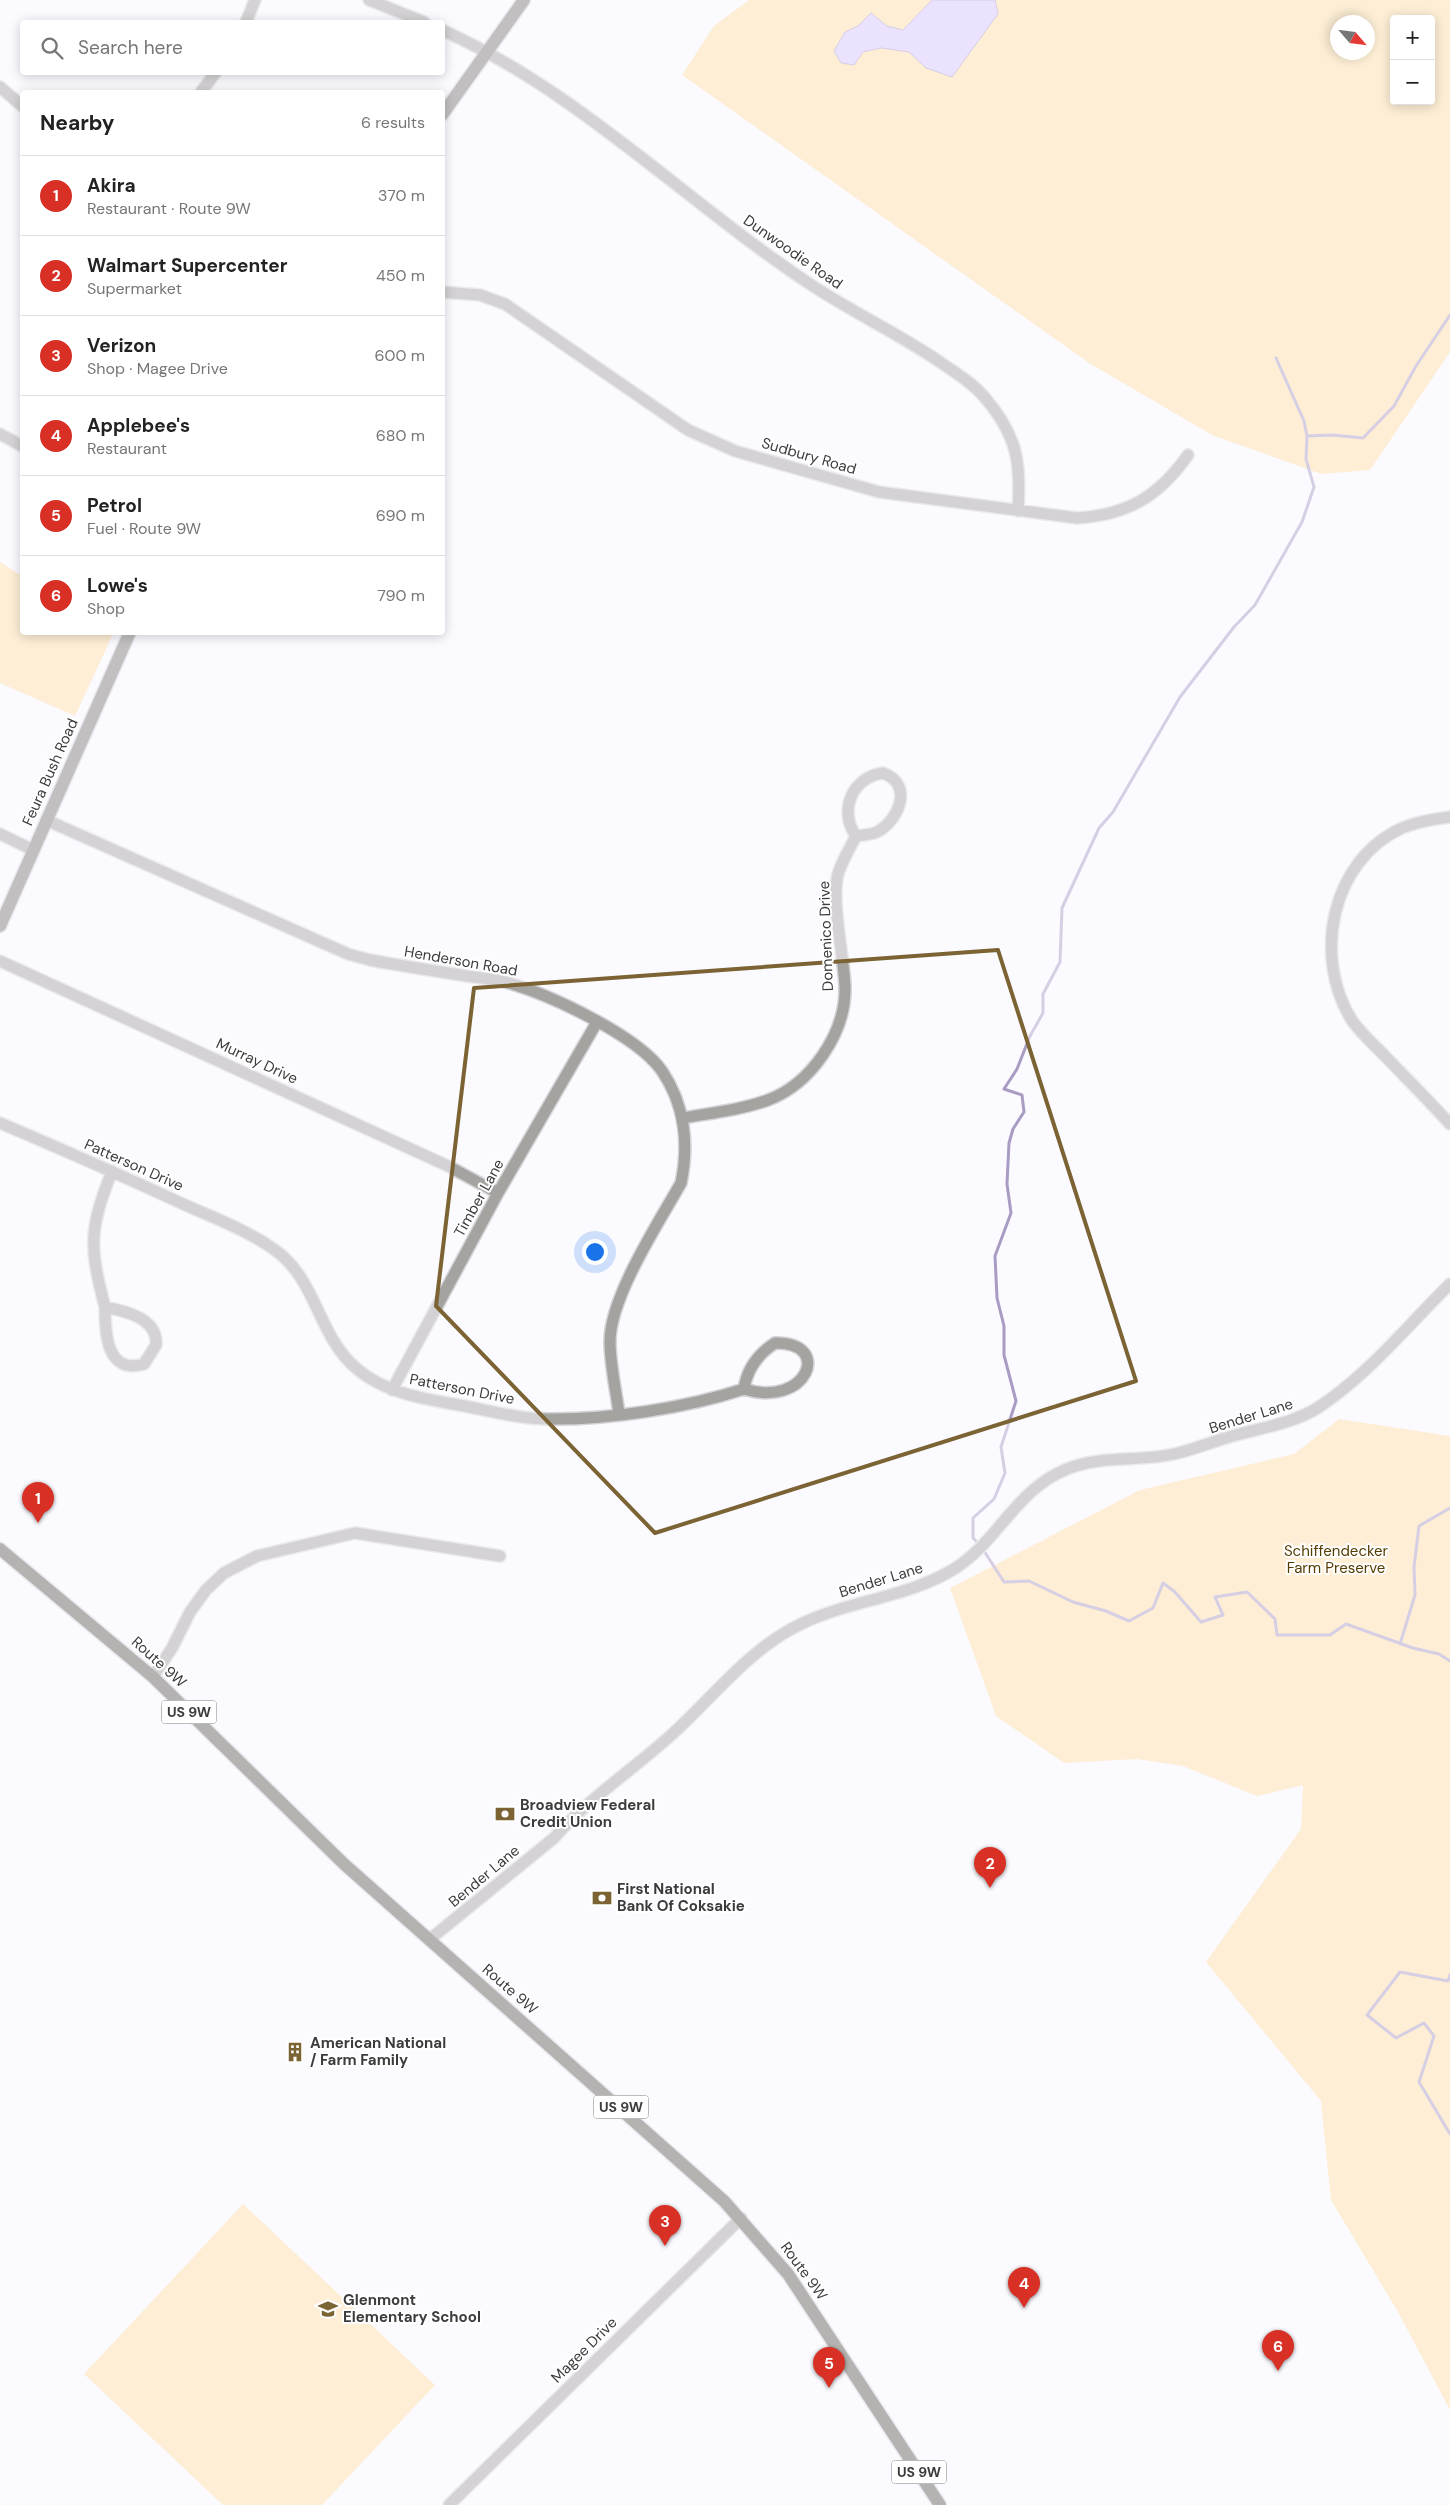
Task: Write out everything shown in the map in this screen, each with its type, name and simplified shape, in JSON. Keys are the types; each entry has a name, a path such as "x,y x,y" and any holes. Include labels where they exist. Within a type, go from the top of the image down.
{"main road":[{"path":"445,111 488,54 524,0"},
{"name":"Feura Bush Road","path":"0,926 129,635"},
{"name":"Route 9W","path":"0,1549 153,1677 344,1864 689,2167 741,2218 784,2268 820,2319 940,2505"}],"street":[{"path":"247,20 255,0"},
{"path":"369,0 419,20"},
{"name":"Dunwoodie Road","path":"445,32 488,54 556,96 811,285 850,310 912,343 960,375 985,397 1002,419 1017,454 1020,475 1018,511"},
{"path":"202,90 214,75"},
{"path":"0,87 20,104"},
{"name":"Sudbury Road","path":"445,292 480,295 505,304 688,430 735,451 879,492 1077,518 1093,517 1119,511 1160,489 1188,455"},
{"path":"0,434 20,445"},
{"path":"883,774 894,777 900,786 901,797 894,816 878,832 856,836 850,828 847,816 849,802 856,787 873,775 883,774"},
{"path":"1450,817 1429,820 1402,828 1382,841 1360,862 1346,884 1340,898 1335,913 1330,942 1332,971 1339,995 1354,1022 1450,1124"},
{"name":"Henderson Road","path":"46,820 348,954 370,960 511,983 554,999 636,1046 661,1070 682,1118 686,1150 681,1183 621,1296 614,1319 610,1340 618,1414"},
{"path":"0,834 33,850"},
{"name":"Domenico Drive","path":"682,1118 769,1100 800,1080 827,1050 840,1022 845,990 837,909 838,874 856,836"},
{"name":"Murray Drive","path":"0,961 448,1166 498,1193"},
{"name":"Timber Lane","path":"392,1390 498,1193 597,1022"},
{"name":"Patterson Drive","path":"0,1123 112,1171 251,1235 276,1251 298,1271 306,1283 337,1346 354,1367 370,1379 392,1390 433,1401 545,1419 593,1418 712,1400 744,1389 763,1393 788,1390 803,1379 808,1361 803,1352 795,1346 775,1343 756,1360 748,1373 744,1389"},
{"path":"104,1307 126,1312 142,1319 154,1332 156,1345 144,1364 130,1366 123,1364 111,1353 106,1336 104,1307 94,1265 92,1246 99,1204 112,1171"},
{"name":"Bender Lane","path":"429,1940 554,1838 572,1818 639,1762 774,1639 816,1617 907,1590 955,1568 982,1546 1032,1488 1055,1474 1082,1464 1152,1458 1178,1453 1297,1419 1319,1407 1374,1362 1450,1284"},
{"path":"153,1677 172,1648 190,1612 206,1590 224,1573 257,1556 355,1534 500,1556"},
{"name":"Magee Drive","path":"449,2505 741,2218"}],"highlighted area":[{"path":"998,950 1136,1381 655,1533 436,1306 474,988"}],"green space":[{"path":"749,0 1450,0 1450,352 1370,470 1321,474 1212,435 1089,363 682,75 714,26"},
{"path":"0,562 20,575 20,635 113,635 75,716 0,683"},
{"name":"Schiffendecker Farm Preserve","path":"1339,1419 1450,1436 1450,2410 1398,2312 1331,2200 1321,2101 1206,1962 1301,1829 1303,1785 1257,1796 1183,1766 1137,1759 1064,1763 996,1716 950,1588 1140,1490 1294,1454"},
{"path":"243,2204 435,2385 322,2505 223,2505 84,2374"}],"shaded area":[{"path":"932,0 995,0 998,14 952,77 926,68 909,52 881,48 863,52 854,65 841,63 834,51 845,32 858,26 871,13 887,26 903,30"}],"waterway":[{"path":"977,1542 973,1538 973,1518 994,1499 1005,1473 1001,1447 1016,1401 1004,1355 1004,1326 997,1298 995,1256 1011,1213 1007,1184 1009,1143 1013,1129 1024,1112 1022,1095 1004,1089 1017,1069 1030,1036 1043,1013 1043,994 1060,962 1062,908 1099,828 1113,812 1180,697 1234,627 1255,605 1302,522 1314,487 1306,459 1307,436 1332,435 1363,438 1394,406 1416,366 1450,315"},
{"path":"1276,358 1304,421 1307,436"},
{"path":"1400,1644 1415,1595 1414,1567 1419,1526 1450,1508"},
{"path":"984,1551 1004,1582 1029,1581 1073,1602 1106,1611 1129,1621 1153,1608 1163,1583 1175,1592 1201,1622 1223,1615 1215,1597 1247,1592 1275,1619 1277,1635 1330,1635 1346,1624 1413,1648 1439,1654 1450,1661"},
{"path":"1450,1975 1448,1981 1400,1972 1367,2015 1396,2038 1424,2023 1434,2036 1419,2082 1450,2134"}],"place":[{"name":"Akira","path":"38,1523"},
{"name":"Broadview Federal Credit Union","path":"505,1814"},
{"name":"Walmart Supercenter","path":"990,1888"},
{"name":"First National Bank Of Coksakie","path":"602,1898"},
{"name":"American National / Farm Family","path":"295,2052"},
{"name":"Verizon","path":"665,2246"},
{"name":"Applebee's","path":"1024,2308"},
{"name":"Glenmont Elementary School","path":"328,2309"},
{"name":"Lowe's","path":"1278,2371"},
{"name":"Petrol","path":"829,2388"}]}
